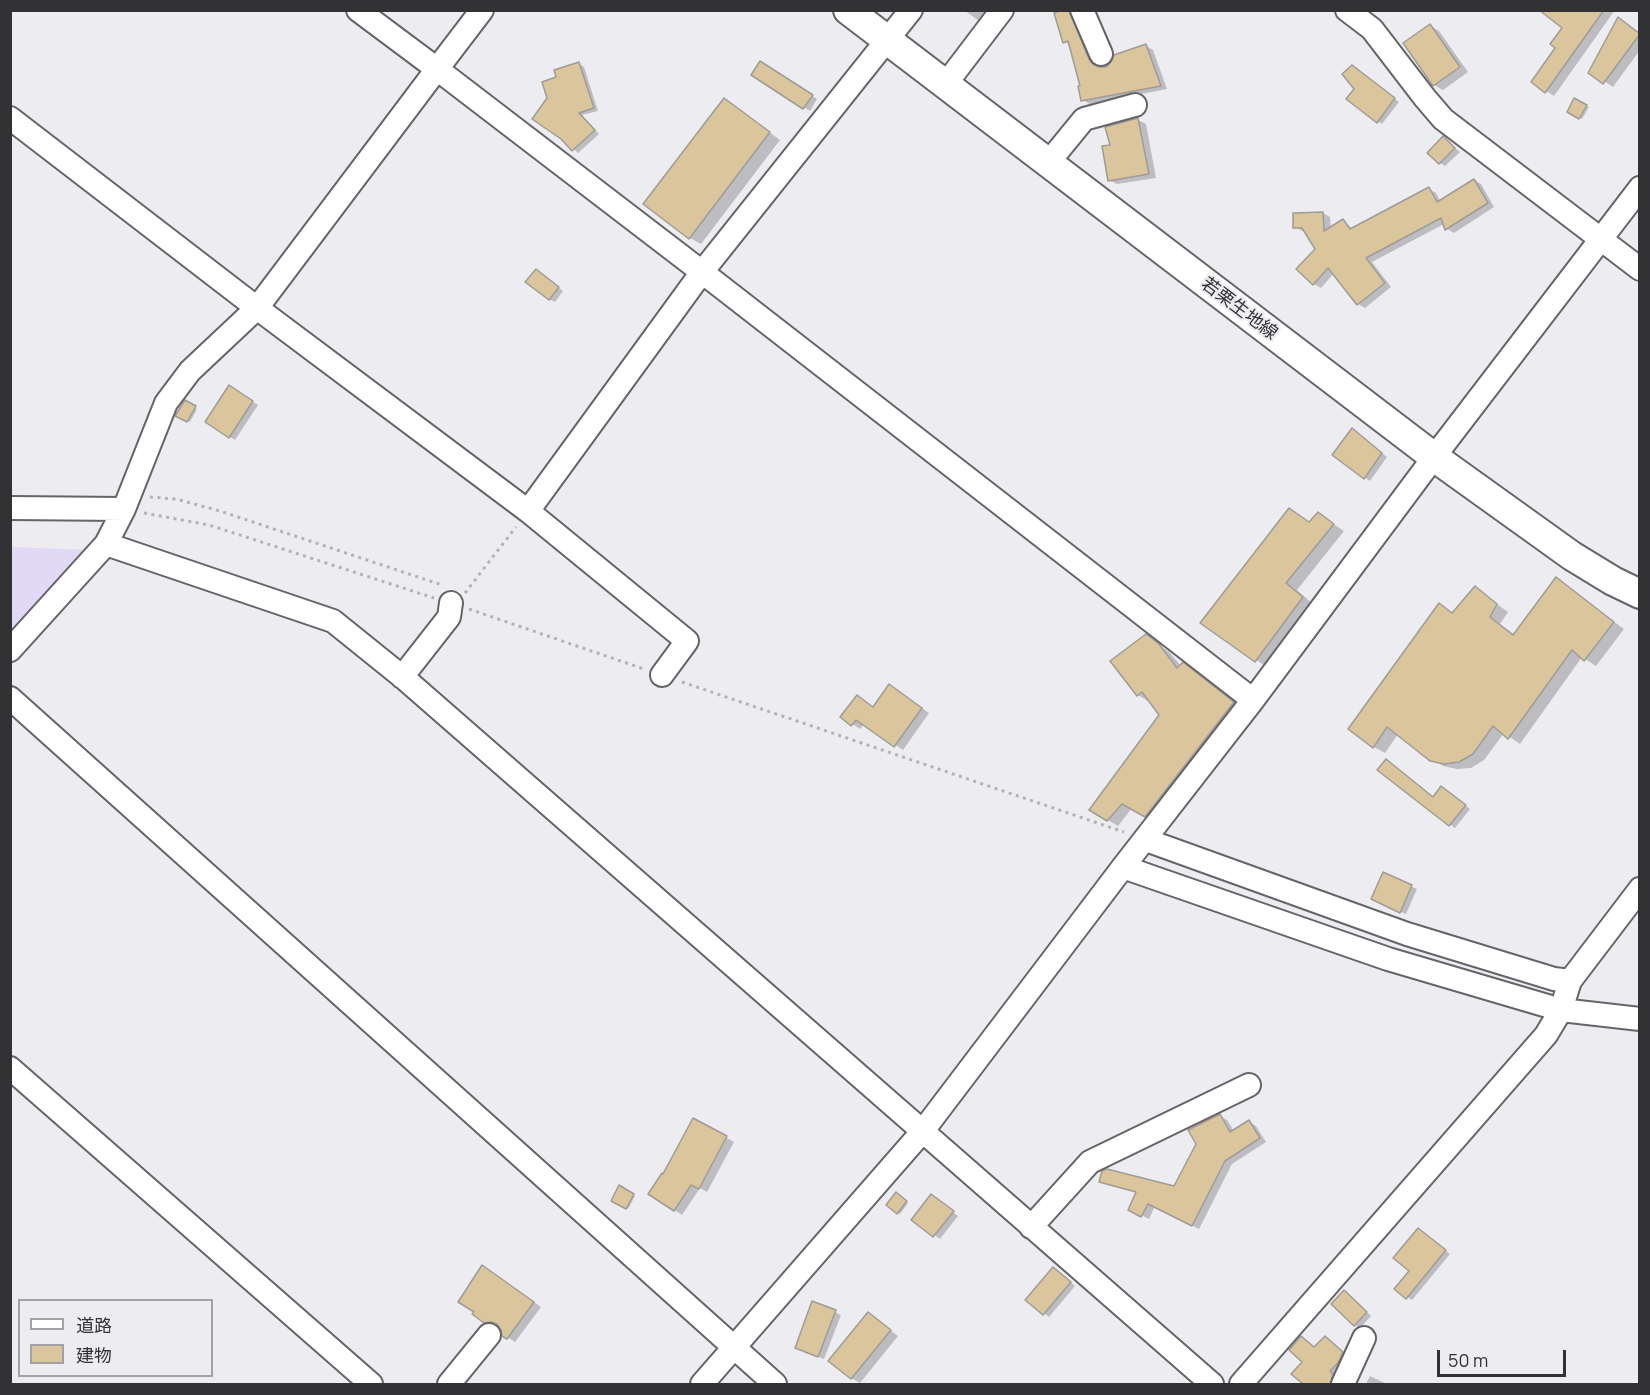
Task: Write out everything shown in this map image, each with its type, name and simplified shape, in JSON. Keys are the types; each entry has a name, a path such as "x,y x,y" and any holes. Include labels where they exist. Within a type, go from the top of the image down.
{"main road":[{"name":"若栗生地線","path":"848,10 1434,457 1572,556 1613,581 1640,594"}],"street":[{"path":"358,10 702,272 1253,700"},
{"path":"10,650 106,543 127,502 166,403 190,371 257,308 482,10"},
{"path":"528,511 702,272 911,10"},
{"path":"945,85 1002,10"},
{"path":"1082,10 1101,54"},
{"path":"1347,10 1372,29 1443,118 1640,269"},
{"path":"1047,163 1084,119 1135,105"},
{"path":"10,118 257,308 528,511 687,641 662,675"},
{"path":"702,1384 922,1132 1253,700 1434,457 1640,188"},
{"path":"10,508 127,502"},
{"path":"106,543 333,621 402,677 1212,1384"},
{"path":"402,677 449,617 453,594"},
{"path":"10,698 775,1384"},
{"path":"1146,840 1407,934 1554,979 1570,981"},
{"path":"1123,867 1388,959 1561,1010 1640,1019"},
{"path":"1241,1384 1546,1035 1561,1010 1570,981 1640,888"},
{"path":"10,1068 371,1384"},
{"path":"1031,1227 1090,1162 1249,1085"},
{"path":"449,1384 489,1335"},
{"path":"1343,1384 1364,1338"}],"path":[{"path":"127,502 176,499 219,510 453,594 662,675 1146,840"},
{"path":"127,502 453,594"},
{"path":"453,594 528,511"}],"shaded area":[{"path":"11,547 90,550 11,636"}],"building":[{"path":"1069,10 1089,59 1099,67 1106,67 1114,55 1146,44 1161,86 1081,101 1078,86 1080,86 1068,41 1063,43 1054,13"},
{"path":"1539,10 1604,10 1545,93 1531,82 1555,48 1550,44 1562,28"},
{"path":"1618,17 1640,34 1603,84 1588,73"},
{"path":"1430,24 1460,67 1433,86 1403,43"},
{"path":"760,61 813,95 803,109 751,75"},
{"path":"579,62 594,108 579,113 595,130 572,151 561,139 532,119 547,98 542,82 556,77 554,70"},
{"path":"1352,65 1395,98 1377,123 1346,99 1354,89 1342,74"},
{"path":"724,98 770,132 689,239 643,204"},
{"path":"1574,98 1587,105 1579,119 1567,112"},
{"path":"1138,118 1149,174 1108,181 1102,146 1110,145 1105,127"},
{"path":"1443,136 1455,148 1439,164 1427,153"},
{"path":"1474,179 1488,203 1445,230 1441,218 1366,258 1385,283 1357,305 1328,268 1313,285 1296,269 1315,249 1302,228 1293,228 1293,213 1323,212 1324,231 1343,219 1350,229 1429,187 1437,202"},
{"path":"536,269 559,287 549,300 525,282"},
{"path":"229,385 253,401 229,438 205,422"},
{"path":"185,400 196,406 187,422 175,416"},
{"path":"1352,428 1382,453 1364,479 1332,455"},
{"path":"1289,508 1309,522 1318,512 1334,524 1286,583 1303,597 1255,662 1200,623"},
{"path":"1556,577 1614,622 1584,661 1572,650 1508,739 1493,726 1473,754 1459,762 1444,764 1430,761 1387,727 1373,748 1348,729 1439,603 1452,613 1475,586 1497,604 1490,617 1513,635"},
{"path":"1146,634 1159,644 1177,668 1183,662 1234,702 1145,817 1122,804 1107,821 1089,810 1159,715 1142,692 1137,696 1110,661"},
{"path":"889,684 922,708 894,747 856,720 851,726 840,717 857,695 873,707"},
{"path":"1386,759 1433,797 1441,786 1466,805 1449,826 1377,770"},
{"path":"1383,872 1412,885 1400,913 1371,899"},
{"path":"1220,1114 1230,1132 1249,1120 1260,1138 1225,1161 1192,1226 1148,1204 1141,1217 1128,1210 1136,1192 1099,1182 1102,1171 1107,1169 1174,1186 1196,1144 1188,1130"},
{"path":"693,1118 727,1136 699,1189 691,1185 674,1211 648,1194 663,1174"},
{"path":"619,1185 634,1194 626,1209 611,1201"},
{"path":"896,1192 907,1201 897,1214 886,1205"},
{"path":"931,1194 954,1211 933,1237 911,1220"},
{"path":"1418,1228 1446,1250 1406,1299 1394,1289 1409,1271 1393,1258"},
{"path":"482,1265 534,1302 507,1339 502,1336 497,1324 484,1323 472,1314 474,1312 458,1302"},
{"path":"1053,1267 1071,1282 1043,1315 1025,1300"},
{"path":"1344,1290 1367,1312 1354,1326 1331,1304"},
{"path":"812,1301 836,1310 818,1357 795,1348"},
{"path":"868,1312 891,1330 851,1379 828,1361"},
{"path":"1301,1336 1314,1347 1325,1336 1343,1352 1338,1363 1330,1371 1333,1374 1330,1384 1303,1384 1291,1374 1302,1362 1289,1350"}]}
